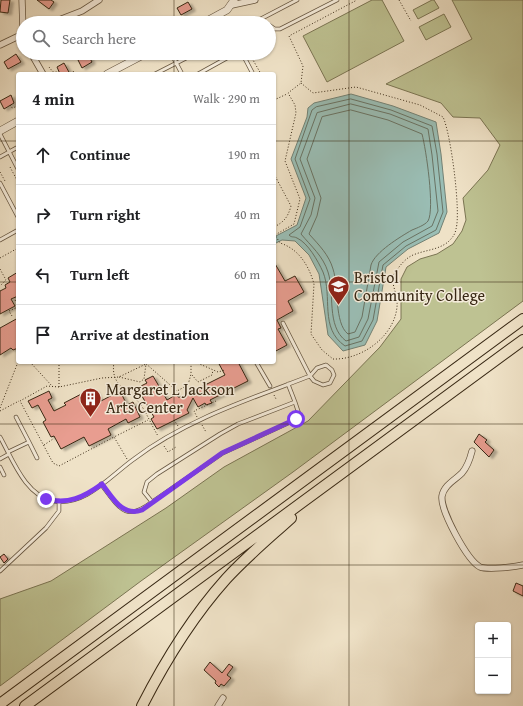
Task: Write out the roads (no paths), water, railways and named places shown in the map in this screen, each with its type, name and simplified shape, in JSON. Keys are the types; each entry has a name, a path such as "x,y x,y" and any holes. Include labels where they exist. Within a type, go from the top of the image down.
{"highway":[{"path":"0,704 523,319"},
{"path":"26,706 523,340"},
{"path":"142,706 181,638 226,579 276,532 348,469"}],"street":[{"path":"22,0 23,16"},
{"path":"67,16 82,10 99,0"},
{"path":"216,16 225,11 233,2 255,0"},
{"path":"0,45 16,37"},
{"path":"35,60 42,72"},
{"path":"111,72 134,60"},
{"path":"0,132 16,122"},
{"path":"472,451 470,461 462,473 448,484 442,495 443,508 472,561 482,568 523,565"},
{"path":"218,706 223,698"}],"lane":[{"path":"268,16 297,0"},
{"path":"276,28 280,30 337,0"},
{"path":"175,60 181,72"},
{"path":"159,72 183,60"},
{"path":"202,72 223,60"},
{"path":"246,60 252,72"},
{"path":"0,132 16,164"},
{"path":"0,157 16,148"},
{"path":"0,183 16,213"},
{"path":"0,240 16,231"},
{"path":"0,438 32,490 46,499 59,501 79,498 102,484 129,462 161,442 198,422 310,376 316,368 324,365 330,368 334,375 330,383 322,385 314,381 310,376 283,323"},
{"path":"257,364 270,386"},
{"path":"102,484 124,510 133,513 142,510 222,453 296,419 299,414 288,384"},
{"path":"152,502 144,492 147,482 157,474 232,427 294,402"},
{"path":"16,417 37,458"},
{"path":"0,460 9,453 29,442"},
{"path":"0,467 4,475"},
{"path":"0,570 46,528 59,511 59,501"}],"water":[{"path":"351,94 393,106 436,122 441,154 447,212 439,233 408,249 386,267 377,321 365,345 343,351 328,335 319,274 309,255 295,241 282,240 276,243 276,236 297,225 306,198 291,159 307,117 308,108 314,103"}],"place":[{"name":"Bristol Community College","path":"338,306"},
{"name":"Margaret L Jackson Arts Center","path":"91,418"}]}
